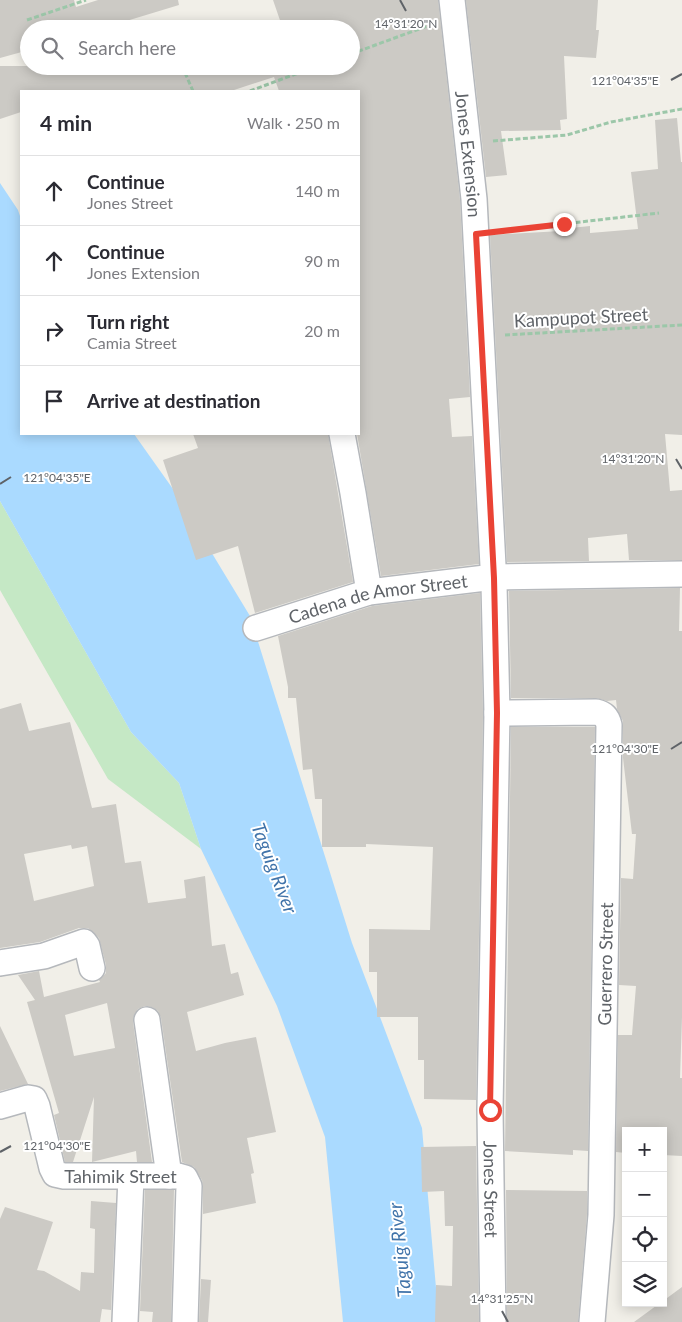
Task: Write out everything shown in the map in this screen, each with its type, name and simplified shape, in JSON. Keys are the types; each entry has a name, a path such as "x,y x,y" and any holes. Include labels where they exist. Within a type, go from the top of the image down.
{"street":[{"name":"Jones Extension","path":"453,8 474,199 494,578"},
{"path":"342,435 354,493 369,592"},
{"name":"Cadena de Amor Street","path":"256,628 369,592 494,578 682,574"},
{"name":"Jones Street","path":"493,1322 490,1110 497,713 494,578"},
{"name":"Guerrero Street","path":"497,713 596,712 601,713 607,718 609,725 601,1216 592,1322"},
{"path":"0,963 44,956 84,942 87,946 92,968"},
{"path":"147,1020 169,1176"},
{"name":"Tahimik Street","path":"0,1106 28,1098 34,1099 52,1168 56,1174 64,1176 169,1176 185,1178 189,1186 186,1322"},
{"path":"125,1322 131,1177"}],"path":[{"path":"26,20 86,0"},
{"path":"360,50 453,8"},
{"path":"186,75 193,90"},
{"path":"253,90 292,75"},
{"path":"467,143 567,135 611,122 682,109"},
{"path":"476,234 659,213"},
{"name":"Kampupot Street","path":"481,336 682,325"}],"green space":[{"path":"0,501 131,732 179,783 201,849 108,779 0,590"}],"water":[{"name":"Taguig River","path":"0,183 20,216 20,435 135,435 173,489 250,616 352,943 422,1128 439,1322 343,1322 325,1137 277,1006 201,849 179,783 131,732 0,501"}],"building":[{"path":"0,0 74,0 76,7 98,0 178,0 179,5 130,20 20,20 20,52 0,58"},
{"path":"273,0 438,0 460,200 470,397 449,399 452,437 472,436 479,564 381,576 357,435 360,435 360,90 279,90 274,77 234,90 20,90 20,112 0,119 0,66 20,66 20,75 360,75 360,20 280,20"},
{"path":"466,0 598,0 596,30 599,30 596,58 564,56 567,119 560,120 561,130 501,131 507,175 486,177"},
{"path":"677,118 682,162 682,435 665,434 670,491 682,490 682,560 629,560 627,534 588,538 589,561 507,562 490,235 561,231 561,229 590,226 590,233 638,229 631,172 658,169 655,120"},
{"path":"193,435 328,435 353,582 255,613 238,546 196,560 163,460 198,448"},
{"path":"680,588 679,631 682,631 682,1017 680,1078 682,1078 682,1156 667,1155 667,1127 622,1127 622,1153 616,1152 618,1035 632,1035 636,986 619,985 621,878 633,879 636,834 632,834 623,758 623,721 617,709 616,700 607,701 596,698 511,698 509,591"},
{"path":"480,593 483,713 476,1100 424,1099 424,1060 418,1060 418,1017 377,1017 377,972 369,972 369,929 430,930 433,847 366,844 366,847 322,847 322,799 315,799 312,769 303,770 296,698 288,698 288,687 278,636 372,606"},
{"path":"21,703 29,731 70,722 92,808 116,804 125,863 141,861 148,903 186,898 184,880 205,876 212,946 225,944 231,974 238,972 244,995 187,1012 196,1051 256,1037 276,1132 247,1138 254,1173 251,1174 256,1203 203,1214 202,1180 194,1167 182,1162 161,1018 158,1011 152,1007 145,1006 138,1009 134,1015 133,1022 152,1162 137,1162 136,1151 92,1162 94,1097 73,1162 65,1162 54,1115 59,1113 27,1002 35,1000 18,975 39,971 44,997 100,982 99,980 106,973 106,965 99,938 88,928 79,928 40,942 0,948 0,709","holes":["71,845 72,849 87,846 94,886 34,901 24,854","107,1003 115,1048 74,1056 65,1015"]},
{"path":"511,727 595,727 588,1151 573,1150 573,1155 505,1151"},
{"path":"0,1026 28,1084 0,1091"},
{"path":"476,1146 479,1322 435,1322 436,1285 452,1286 453,1226 445,1226 444,1191 422,1192 421,1147"},
{"path":"145,1190 174,1190 171,1322 152,1322 153,1312 140,1311"},
{"path":"506,1190 587,1191 587,1214 578,1322 507,1322"},
{"path":"91,1201 116,1203 111,1310 102,1309 100,1322 0,1322 0,1219 5,1207 53,1222 37,1270 44,1271 80,1291 81,1272 94,1273 95,1229 90,1228"},
{"path":"201,1279 211,1280 208,1322 199,1322"},
{"path":"682,1287 682,1322 634,1322 655,1307 667,1307 667,1298"}],"route":[{"path":"490,1110 497,713 494,578 476,234 564,224"}]}
